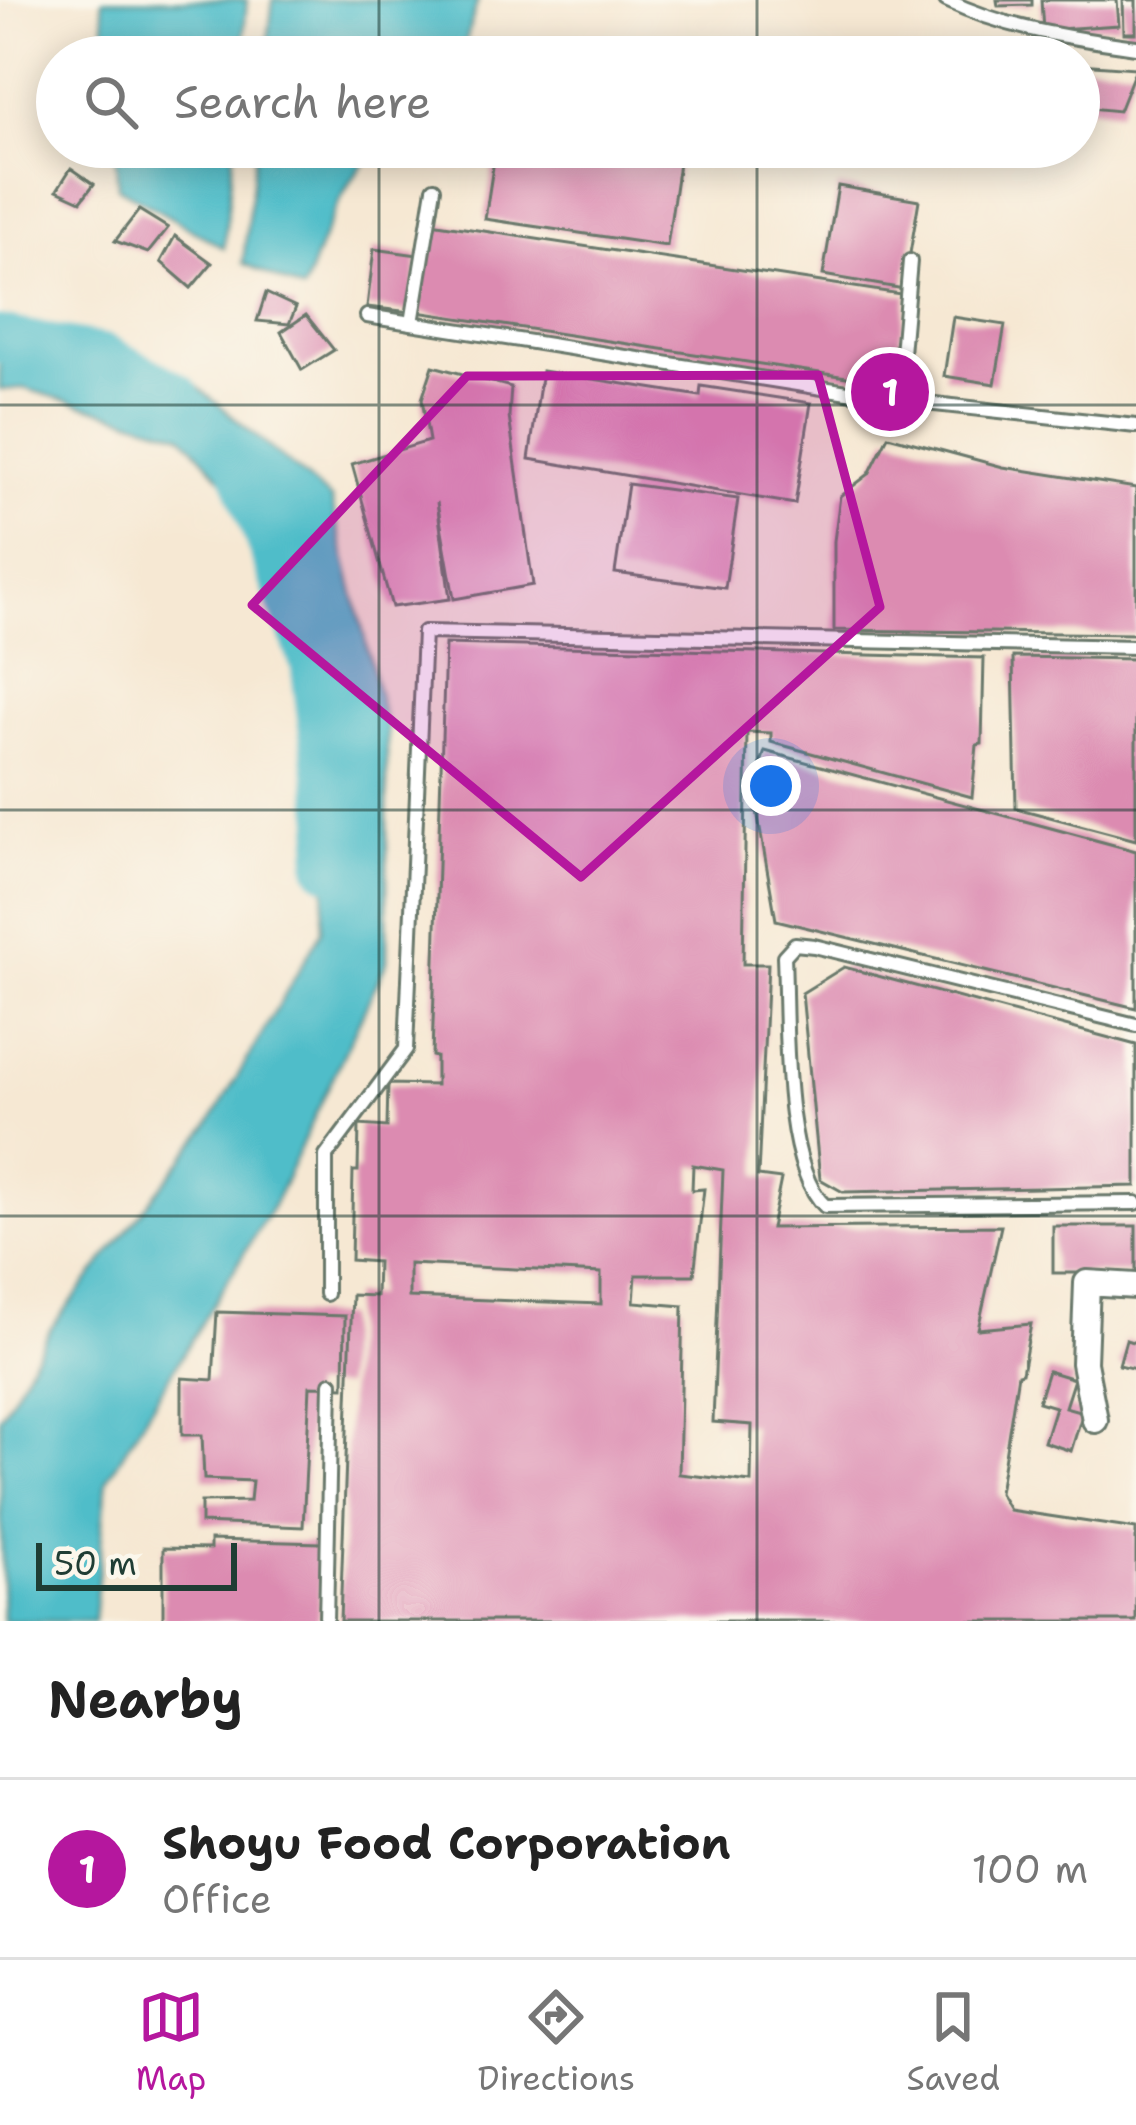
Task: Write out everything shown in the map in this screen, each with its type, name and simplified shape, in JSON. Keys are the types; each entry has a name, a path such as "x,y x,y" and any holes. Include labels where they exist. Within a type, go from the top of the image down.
{"street":[{"path":"1095,1420 1084,1363 1087,1283 1136,1286"}],"lane":[{"path":"946,0 974,14 1054,36"},
{"path":"1100,42 1136,47"},
{"path":"412,323 434,188"},
{"path":"898,400 910,260"},
{"path":"367,316 898,400 1136,427"},
{"path":"326,1294 326,1156 406,1048 424,632 1136,647"},
{"path":"1136,1025 814,946 795,944 784,956 794,1136 813,1195 825,1206 1136,1203"},
{"path":"326,1621 331,1383"}],"highlighted area":[{"path":"818,375 880,607 581,877 252,605 467,376"}],"water":[{"path":"102,0 247,0 244,36 105,36"},
{"path":"273,0 478,0 467,36 269,36"},
{"path":"117,168 232,168 224,248 118,187"},
{"path":"254,168 361,168 325,233 303,291 243,263"},
{"path":"23,350 187,378 331,499 387,730 387,961 275,1202 107,1480 94,1621 3,1621 0,1418 51,1328 210,1124 322,930 336,735 289,554 182,434 23,388 0,390 0,351"}],"building":[{"path":"997,0 1032,0 1032,5 998,6"},
{"path":"1041,0 1117,0 1119,25 1043,30"},
{"path":"1123,0 1136,0 1136,33 1124,33"},
{"path":"1100,65 1136,68 1119,111 1100,109"},
{"path":"71,168 94,184 81,201 57,190"},
{"path":"493,168 678,168 667,246 485,219"},
{"path":"838,186 919,200 904,289 823,275"},
{"path":"139,210 168,228 148,253 115,241"},
{"path":"431,223 907,295 893,384 418,312"},
{"path":"175,236 212,263 191,288 161,262"},
{"path":"374,249 418,255 411,312 367,307"},
{"path":"266,293 296,307 289,324 257,321"},
{"path":"306,315 334,350 302,370 281,332"},
{"path":"953,317 1005,325 995,384 944,376"},
{"path":"433,366 511,387 509,417 533,585 454,599 437,502 450,599 392,607 352,464 429,441 422,399"},
{"path":"542,371 700,396 701,386 811,403 795,504 529,459"},
{"path":"888,436 1003,467 1136,488 1136,634 834,630 834,541 840,496 869,474"},
{"path":"628,484 738,499 725,588 615,573"},
{"path":"445,644 984,658 982,744 977,745 972,797 771,742 771,733 747,732 743,964 768,964 758,1176 781,1179 771,1228 1001,1226 978,1329 1031,1324 999,1493 1009,1510 1136,1529 1136,1621 340,1621 352,1295 376,1296 377,1262 351,1260 359,1125 387,1127 388,1084 436,1085 436,1057 432,1056","holes":["693,1165 723,1170 713,1422 752,1425 751,1482 679,1474 683,1306 634,1302 636,1275 694,1275 704,1189 692,1190","409,1264 601,1273 601,1304 409,1297"]},
{"path":"1013,657 1136,659 1136,840 1016,808"},
{"path":"765,751 1136,851 1136,1008 776,920 753,788"},
{"path":"844,967 1136,1045 1136,1186 843,1192 820,1179 802,993"},
{"path":"1053,1226 1136,1226 1136,1273 1053,1273"},
{"path":"217,1312 345,1316 344,1387 310,1386 303,1527 201,1523 201,1502 250,1501 252,1481 204,1479 202,1435 182,1435 182,1378 213,1380"},
{"path":"1126,1340 1136,1343 1136,1369 1119,1365"},
{"path":"1048,1371 1074,1379 1065,1407 1083,1412 1071,1451 1044,1442 1055,1407 1038,1402"},
{"path":"210,1540 321,1543 319,1621 163,1621 163,1548 210,1549"}],"waterway":[{"path":"0,339 104,358 176,396"},
{"path":"243,469 314,663 334,821 329,865"}],"place":[{"name":"Shoyu Food Corporation","path":"890,392"}]}
